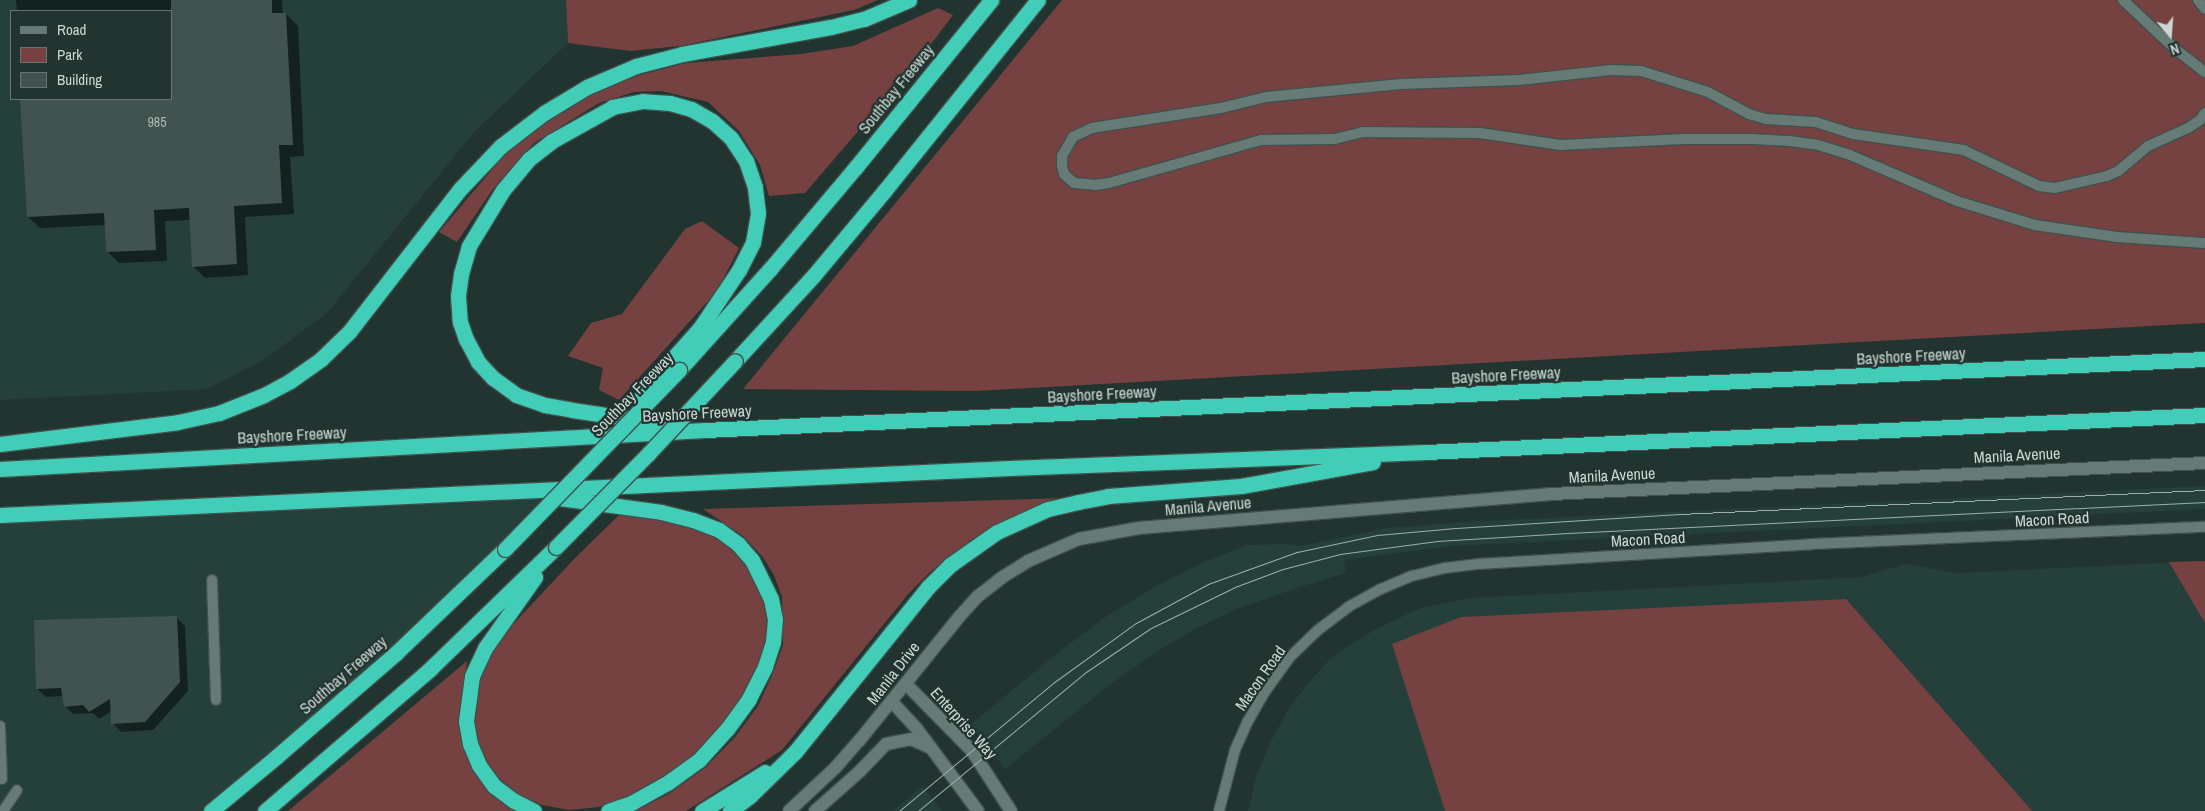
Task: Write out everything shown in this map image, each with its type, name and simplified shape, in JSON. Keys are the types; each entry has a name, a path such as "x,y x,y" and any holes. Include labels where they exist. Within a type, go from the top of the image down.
{"highway":[{"path":"0,444 178,422 219,413 264,395 290,381 321,359 349,332 460,190 501,146 544,113 587,87 636,66 682,54 831,27 864,18 908,0"},
{"name":"Southbay Freeway","path":"211,811 396,652 506,548 556,497 672,368 770,268 856,167 991,0"},
{"path":"265,811 430,669 556,547 648,454 814,274 879,197 1038,0"},
{"path":"672,368 739,270 753,242 758,213 755,187 746,161 731,138 712,121 691,109 670,103 643,101 613,107 552,141 529,159 503,190 469,246 461,274 458,296 460,322 466,339 478,362 493,378 516,395 545,405 704,430"},
{"name":"Bayshore Freeway","path":"0,469 704,430 2205,359"},
{"path":"0,516 1010,468 1426,452 2205,414"},
{"path":"730,811 750,796 795,752 928,587 972,548 1019,521 1048,509 1108,496 1241,486 1426,452"},
{"path":"516,492 661,512 694,520 719,530 738,544 752,560 771,599 774,619 773,642 764,668 749,699 727,729 699,760 667,783 631,803 608,811"},
{"path":"534,811 514,801 494,786 479,765 470,744 466,721 467,698 472,676 485,648 556,547"},
{"path":"702,811 795,752"}],"main road":[{"name":"Manila Avenue","path":"1028,561 1079,539 1139,528 1465,500 1562,493 2205,463"},
{"name":"Manila Drive","path":"789,811 836,767 892,702 958,617 977,597 1001,578 1028,561"},
{"name":"Enterprise Way","path":"906,684 972,751 1011,811"},
{"path":"892,702 917,729 978,811"},
{"path":"815,811 860,771 886,744 911,739 931,748"}],"lane":[{"path":"2123,0 2174,48 2205,72"},
{"path":"2198,0 2205,9"},
{"path":"2205,113 2200,120 2188,128 2148,146 2118,171 2055,188 2039,186 1964,150 1853,134 1816,122 1766,119 1749,114 1708,92 1642,72 1611,70 1519,80 1401,84 1266,97 1221,108 1092,128 1073,137 1062,156 1062,166 1068,179 1074,184 1094,185 1261,140 1335,139 1363,132 1480,133 1560,145 1684,139 1790,141 1818,145 1850,154 1957,201 2026,223 2117,237 2205,243"},
{"name":"Macon Road","path":"1219,811 1232,759 1248,721 1266,690 1289,658 1318,630 1348,607 1381,589 1412,576 1445,568 1488,563 1821,544 2205,527"},
{"path":"212,580 216,700"},
{"path":"0,726 2,779"},
{"path":"3,811 17,790"}],"shaded area":[{"path":"0,0 566,0 568,43 475,131 327,313 265,359 207,389 0,400"},
{"path":"2205,486 2205,509 1451,546 1344,560 1346,573 1239,608 1193,630 1158,651 1112,683 1005,769 970,725 1060,651 1107,616 1155,587 1206,561 1247,545 1288,544 1301,546 1387,528 1462,522"},
{"path":"516,492 556,497 505,549 211,811 0,811 0,515"},
{"path":"2205,561 2205,811 1248,811 1257,774 1270,743 1290,706 1311,680 1330,659 1345,648 1376,629 1423,607 1471,598 1862,577 1906,564 1956,573"},
{"path":"923,786 942,811 893,811"}],"green space":[{"path":"566,0 878,0 854,10 680,46 630,51 568,43"},
{"path":"1062,0 2205,0 2205,323 975,391 743,389"},
{"path":"938,8 953,15 919,60 805,193 769,196 760,165 739,131 708,102 661,91 634,92 599,103 534,143 493,189 457,242 439,232 506,153 548,121 594,93 640,75 686,63 801,54 853,46"},
{"path":"702,221 739,248 717,291 619,400 599,390 603,368 568,356 591,323 622,314 685,229"},
{"path":"1069,498 994,526 971,540 930,572 909,593 782,750 686,811 636,811 670,793 706,767 735,737 758,706 783,645 782,597 774,575 762,556 743,536 703,509"},
{"path":"619,515 659,519 690,526 713,535 732,549 746,565 756,582 763,601 767,621 766,643 757,667 742,697 721,726 695,755 664,777 630,796 599,807 569,810 542,805 518,794 500,779 485,760 477,740 473,718 478,675 491,648 576,557"},
{"path":"2205,561 2205,623 2169,562"},
{"path":"1846,599 2032,811 1445,811 1392,644 1461,617"},
{"path":"467,661 460,718 464,744 472,768 488,788 522,811 288,811"}],"building":[{"path":"171,0 272,0 272,13 286,13 293,145 279,145 282,203 234,206 237,264 192,267 189,208 154,210 156,250 106,252 104,213 27,217 20,100 172,100"},
{"path":"177,616 180,682 145,722 111,724 110,699 89,712 83,705 64,707 61,688 36,689 34,620"}],"tram line":[{"path":"899,811 1053,683 1136,623 1208,584 1297,552 1377,535 1456,528 1680,514 2205,490"},
{"path":"918,811 1086,672 1151,628 1235,587 1283,569 1340,554 1437,541 1568,533 2205,502"}]}
